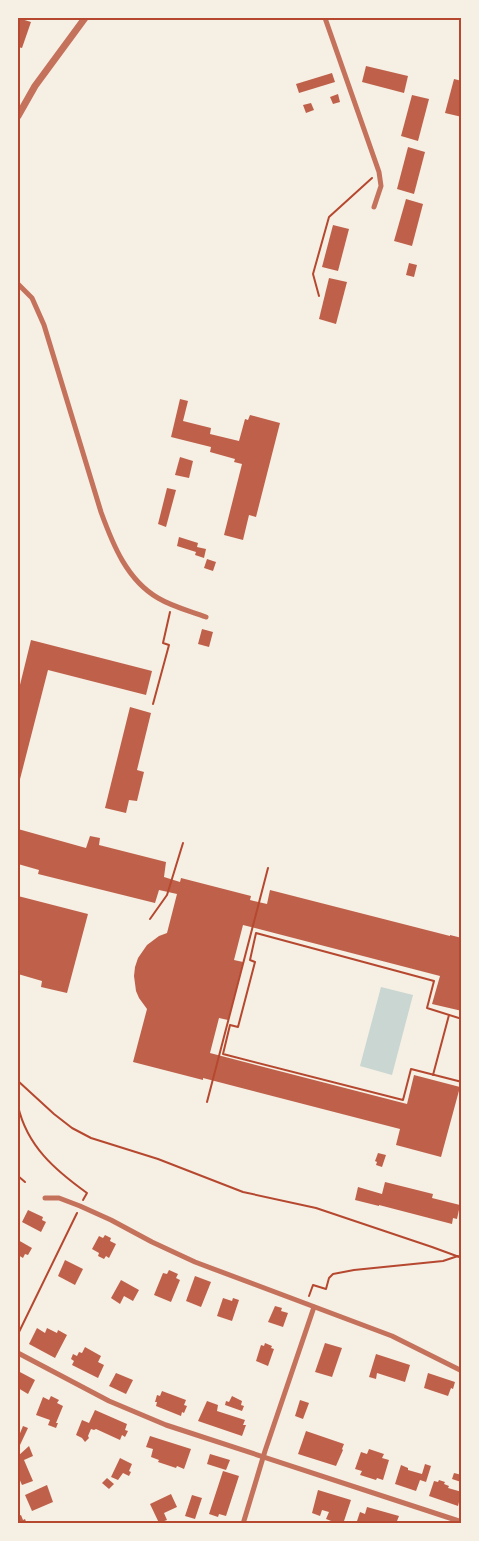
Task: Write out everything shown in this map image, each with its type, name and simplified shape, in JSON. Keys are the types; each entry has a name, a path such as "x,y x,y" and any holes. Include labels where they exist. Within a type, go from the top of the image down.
{"street":[{"path":"18,116 35,86 85,18"},
{"path":"325,18 379,172 381,186 374,208"},
{"path":"18,284 32,298 44,325 101,512 112,541 129,572 147,591 172,605 206,617"},
{"path":"45,1198 59,1198 80,1206 195,1262 392,1336 462,1371"},
{"path":"243,1524 263,1456 314,1307"},
{"path":"18,1353 109,1401 166,1425 462,1522"}],"path":[{"path":"319,296 313,274 329,217 379,172"},
{"path":"153,704 169,645 164,643 172,605"},
{"path":"150,918 167,895 183,843"},
{"path":"207,1102 268,868"},
{"path":"252,930 256,933 434,981 427,1008 462,1019"},
{"path":"223,1054 230,1026 238,1027 255,962 250,960 256,933"},
{"path":"433,1075 449,1015"},
{"path":"220,1054 402,1100 411,1069 462,1082"},
{"path":"18,1081 54,1114 72,1128 91,1138 158,1159 243,1192 316,1208 462,1258"},
{"path":"18,1106 30,1139 37,1149 67,1179 87,1193 84,1197"},
{"path":"18,1176 25,1182"},
{"path":"18,1334 78,1210"},
{"path":"308,1299 313,1285 326,1289 329,1278 333,1274 354,1270 443,1261 458,1256"}],"shaded area":[{"path":"381,987 413,995 392,1075 360,1066"}],"building":[{"path":"18,18 31,22 22,48 18,47"},
{"path":"366,66 408,76 404,93 362,82"},
{"path":"332,73 335,82 299,93 296,84"},
{"path":"454,79 462,81 462,117 445,113"},
{"path":"338,94 340,102 333,104 330,97"},
{"path":"412,95 429,99 418,141 401,136"},
{"path":"311,103 314,110 306,113 303,105"},
{"path":"408,147 425,152 414,194 397,189"},
{"path":"406,199 423,204 412,246 394,241"},
{"path":"333,225 349,229 338,271 322,267"},
{"path":"409,263 417,265 414,277 406,275"},
{"path":"329,278 347,282 336,324 319,319"},
{"path":"180,399 188,401 183,421 211,428 210,434 239,441 245,419 248,420 250,415 280,423 256,517 249,515 243,540 224,535 242,464 234,462 235,459 210,452 211,447 171,437"},
{"path":"180,457 193,461 189,478 175,475"},
{"path":"167,488 176,490 166,527 158,524"},
{"path":"179,537 198,543 197,547 206,549 204,558 195,555 196,552 177,546"},
{"path":"207,559 216,562 213,571 204,568"},
{"path":"202,629 213,632 209,647 198,644"},
{"path":"31,640 152,671 146,695 48,670 18,787 18,693"},
{"path":"130,707 151,713 137,770 144,772 137,801 129,800 126,813 105,808"},
{"path":"18,829 86,848 90,836 100,838 99,845 166,862 164,877 180,882 181,878 251,896 250,900 267,904 270,890 462,938 462,1011 432,1004 440,976 243,925 234,960 243,962 228,1020 219,1018 210,1053 407,1104 414,1075 460,1087 441,1157 396,1145 400,1129 203,1078 203,1080 133,1062 147,1009 136,991 135,967 138,958 147,945 159,936 167,933 177,894 159,890 155,903 38,874 39,870 18,864"},
{"path":"18,896 88,914 67,993 41,987 42,981 18,974"},
{"path":"378,1153 386,1155 382,1167 376,1165 377,1162 375,1161"},
{"path":"385,1182 433,1194 432,1198 460,1205 457,1219 453,1218 452,1224 355,1200 358,1187 382,1194"},
{"path":"28,1210 43,1217 42,1220 46,1222 41,1232 22,1222"},
{"path":"105,1235 116,1244 109,1258 106,1256 104,1259 98,1256 99,1253 92,1249 99,1236 103,1238"},
{"path":"18,1240 32,1248 28,1255 25,1254 23,1258 18,1255"},
{"path":"65,1260 83,1269 75,1285 58,1276"},
{"path":"169,1270 178,1274 176,1278 180,1280 171,1302 154,1295 163,1273 167,1274"},
{"path":"195,1276 211,1282 201,1307 186,1301"},
{"path":"121,1280 139,1290 133,1301 124,1296 120,1304 111,1298"},
{"path":"223,1298 232,1301 233,1298 239,1300 232,1321 217,1316"},
{"path":"275,1306 282,1308 281,1311 288,1313 283,1327 268,1322"},
{"path":"37,1328 45,1333 47,1328 57,1333 58,1330 67,1335 55,1358 29,1344"},
{"path":"265,1343 274,1349 268,1366 256,1361 261,1345 264,1346"},
{"path":"325,1343 342,1348 332,1377 315,1372"},
{"path":"85,1347 101,1356 98,1362 104,1365 98,1378 72,1365 74,1361 71,1359 73,1354 77,1356 79,1352 82,1353"},
{"path":"376,1354 410,1365 405,1382 377,1373 376,1379 369,1377"},
{"path":"18,1371 35,1380 28,1394 18,1388"},
{"path":"116,1373 133,1380 126,1394 109,1386"},
{"path":"428,1373 455,1382 448,1396 424,1388"},
{"path":"162,1391 186,1400 184,1405 187,1406 181,1416 156,1406 157,1395 160,1396"},
{"path":"51,1396 59,1400 57,1403 63,1406 56,1423 58,1423 56,1428 48,1425 50,1420 36,1415 43,1397 49,1400"},
{"path":"232,1396 242,1401 241,1405 244,1406 242,1411 225,1405 226,1401 229,1402"},
{"path":"300,1400 309,1403 303,1419 295,1416"},
{"path":"207,1401 218,1405 217,1411 245,1420 243,1425 246,1425 242,1436 198,1421"},
{"path":"95,1410 127,1424 125,1430 128,1431 125,1437 122,1435 120,1440 96,1429 91,1429 89,1438 85,1442 76,1435 82,1420 89,1423"},
{"path":"23,1426 28,1428 20,1445 18,1444 18,1438"},
{"path":"306,1431 344,1444 336,1466 298,1454"},
{"path":"150,1436 191,1449 184,1469 158,1462 159,1460 151,1457 153,1449 146,1447"},
{"path":"29,1446 33,1456 24,1460 33,1481 22,1485 18,1476 18,1456"},
{"path":"369,1449 384,1454 382,1458 389,1460 383,1480 360,1475 362,1471 355,1469 361,1452 367,1454"},
{"path":"210,1454 230,1460 226,1470 207,1464"},
{"path":"120,1458 132,1464 129,1476 123,1473 118,1480 111,1477"},
{"path":"425,1464 431,1466 426,1482 420,1480 416,1491 395,1484 401,1465 408,1468 408,1470 422,1474"},
{"path":"223,1471 239,1476 226,1516 219,1514 218,1517 209,1514"},
{"path":"454,1473 462,1475 461,1482 452,1479"},
{"path":"107,1478 114,1484 109,1489 102,1483"},
{"path":"439,1480 445,1482 444,1484 449,1486 448,1488 462,1492 462,1503 459,1502 458,1506 429,1496 434,1481 438,1482"},
{"path":"47,1485 53,1502 32,1511 25,1495"},
{"path":"318,1490 351,1500 344,1521 350,1524 339,1524 326,1519 329,1512 322,1510 320,1516 312,1513"},
{"path":"171,1494 177,1507 164,1513 167,1520 159,1523 150,1504"},
{"path":"192,1495 202,1498 195,1519 185,1516"},
{"path":"367,1507 399,1516 397,1521 403,1524 356,1524 360,1512 365,1514"},
{"path":"21,1515 27,1524 18,1524 18,1516"}]}
